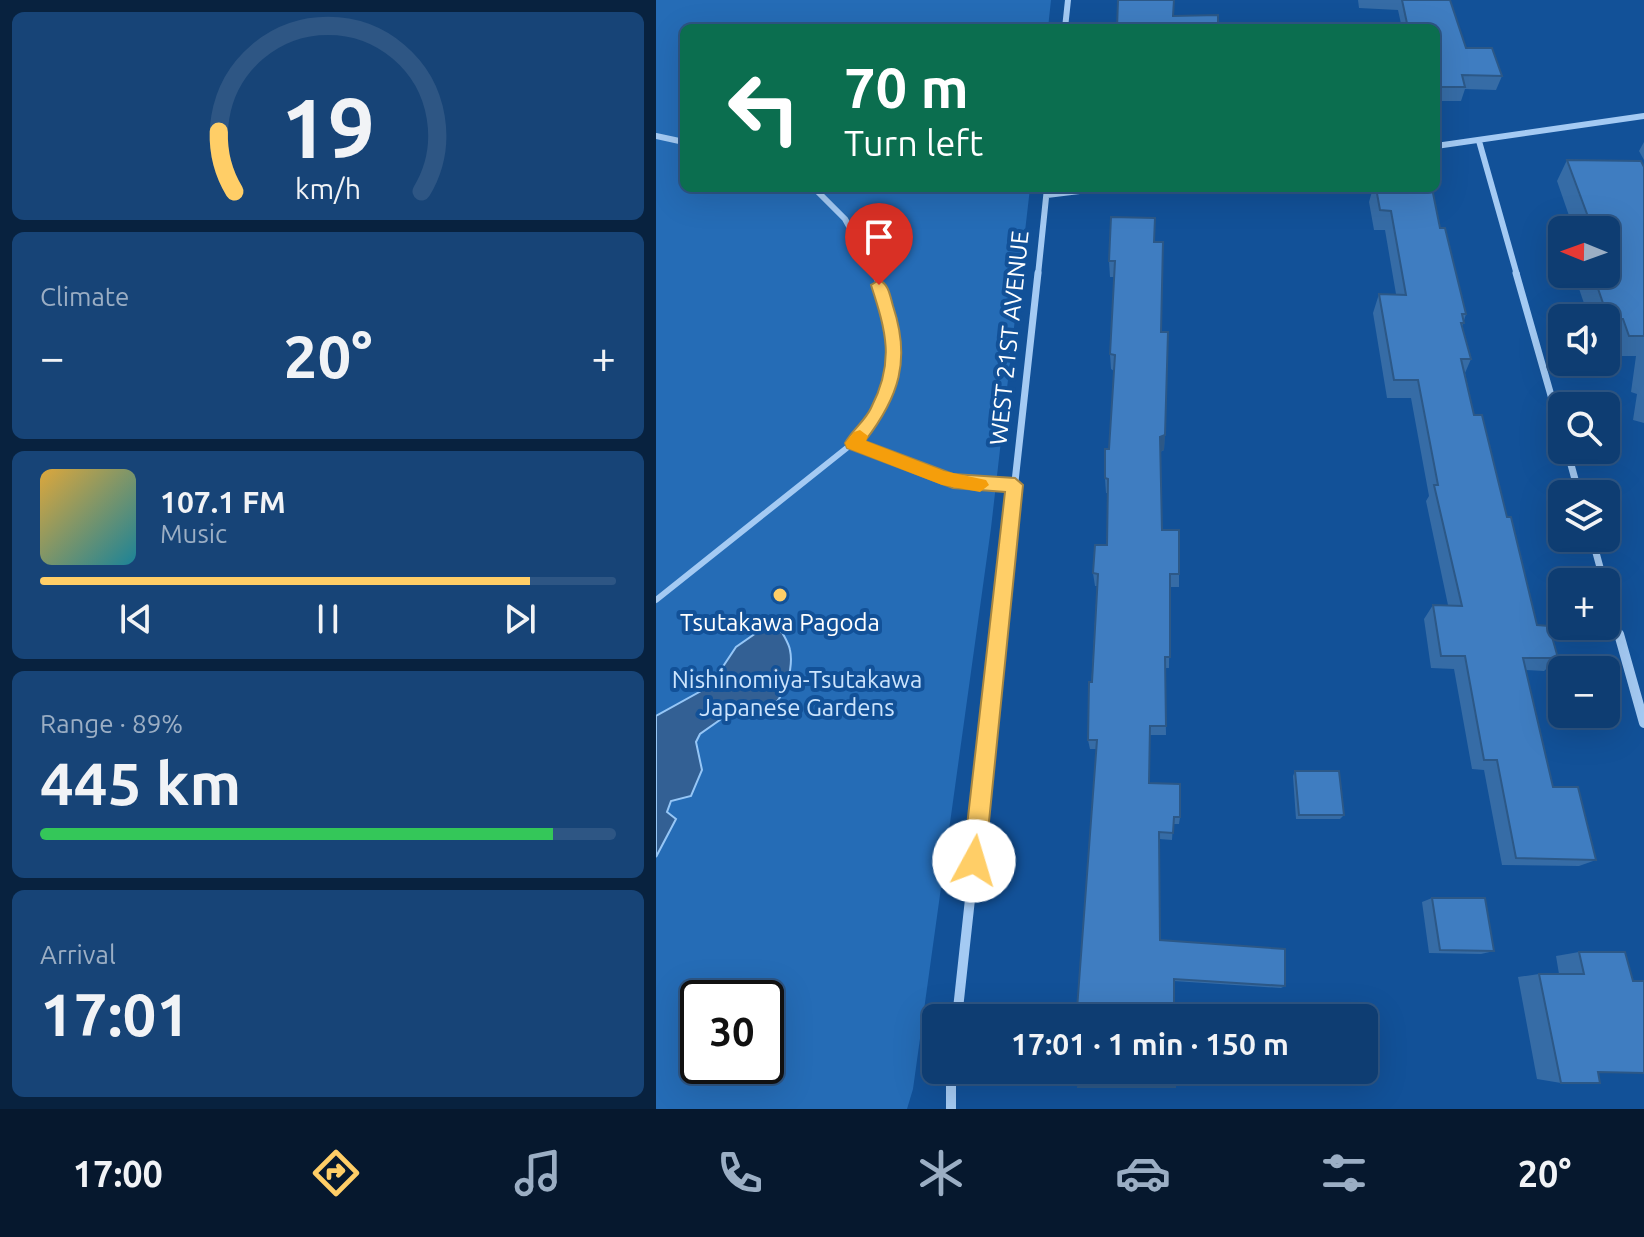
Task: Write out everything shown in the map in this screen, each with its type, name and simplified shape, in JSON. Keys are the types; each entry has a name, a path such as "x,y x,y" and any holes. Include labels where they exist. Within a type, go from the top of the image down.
{"street":[{"path":"1065,24 1068,0"},
{"path":"1440,146 1644,116"},
{"path":"656,136 680,141"},
{"path":"1479,141 1550,392"},
{"path":"656,600 853,443 870,424 884,400 895,366 896,342 879,285 855,231 835,204 819,192"},
{"name":"WEST 21ST AVENUE","path":"959,1004 1047,192"},
{"path":"1620,638 1644,723"},
{"path":"944,1109 949,1084"},
{"path":"951,1084 951,1109"}],"lane":[{"path":"853,443 953,481 1015,485"}],"green space":[{"name":"Nishinomiya-Tsutakawa Japanese Gardens","path":"656,0 1051,0 1048,24 680,24 680,192 1030,192 991,528 925,1004 922,1004 913,1089 907,1109 656,1109"}],"shaded area":[{"path":"759,631 782,632 789,646 790,670 784,691 763,715 750,718 727,715 700,734 696,742 702,770 691,796 671,801 667,812 676,819 656,857 656,716 710,686 736,647"}],"building":[{"path":"1118,0 1174,0 1173,16 1218,15 1218,24 1117,24"},
{"path":"1402,0 1450,0 1466,48 1492,48 1502,76 1462,75 1465,87 1440,87 1440,24 1407,24"},
{"path":"1567,160 1641,161 1644,167 1644,336 1629,336 1623,319 1620,319 1620,304 1603,304 1598,288 1620,288 1620,216 1588,216"},
{"path":"1377,192 1433,192 1440,228 1445,228 1466,314 1462,314 1464,323 1461,323 1471,359 1461,359 1474,415 1482,415 1537,625 1548,626 1548,640 1553,640 1557,656 1523,658 1553,787 1578,787 1596,860 1516,858 1497,760 1484,760 1465,656 1441,656 1433,605 1462,606 1434,485 1438,485 1418,380 1394,380 1379,294 1406,295 1391,211 1380,210"},
{"path":"1111,217 1155,218 1154,242 1163,242 1161,332 1168,332 1165,435 1160,437 1162,530 1179,530 1179,574 1170,574 1170,657 1165,657 1166,726 1150,726 1149,783 1180,784 1180,817 1174,817 1173,833 1159,832 1160,940 1285,949 1285,986 1174,979 1174,1004 1077,1004 1097,740 1088,740 1089,682 1092,682 1098,574 1093,573 1095,545 1107,545 1105,449 1109,449 1115,355 1110,354 1115,261 1109,261"},
{"path":"1295,771 1339,771 1344,815 1299,815"},
{"path":"1432,898 1485,898 1494,951 1440,950"},
{"path":"1579,952 1625,952 1633,981 1644,981 1644,1073 1598,1072 1600,1083 1561,1083 1539,974 1584,974"},
{"path":"1078,1084 1175,1084 1175,1087 1078,1087"}],"slow traffic":[{"path":"860,436 853,443 942,478 980,485"}],"place":[{"name":"Tsutakawa Pagoda","path":"780,595"}],"route":[{"path":"879,285 894,331 895,366 878,412 853,443 953,481 1015,485 974,861"}]}
